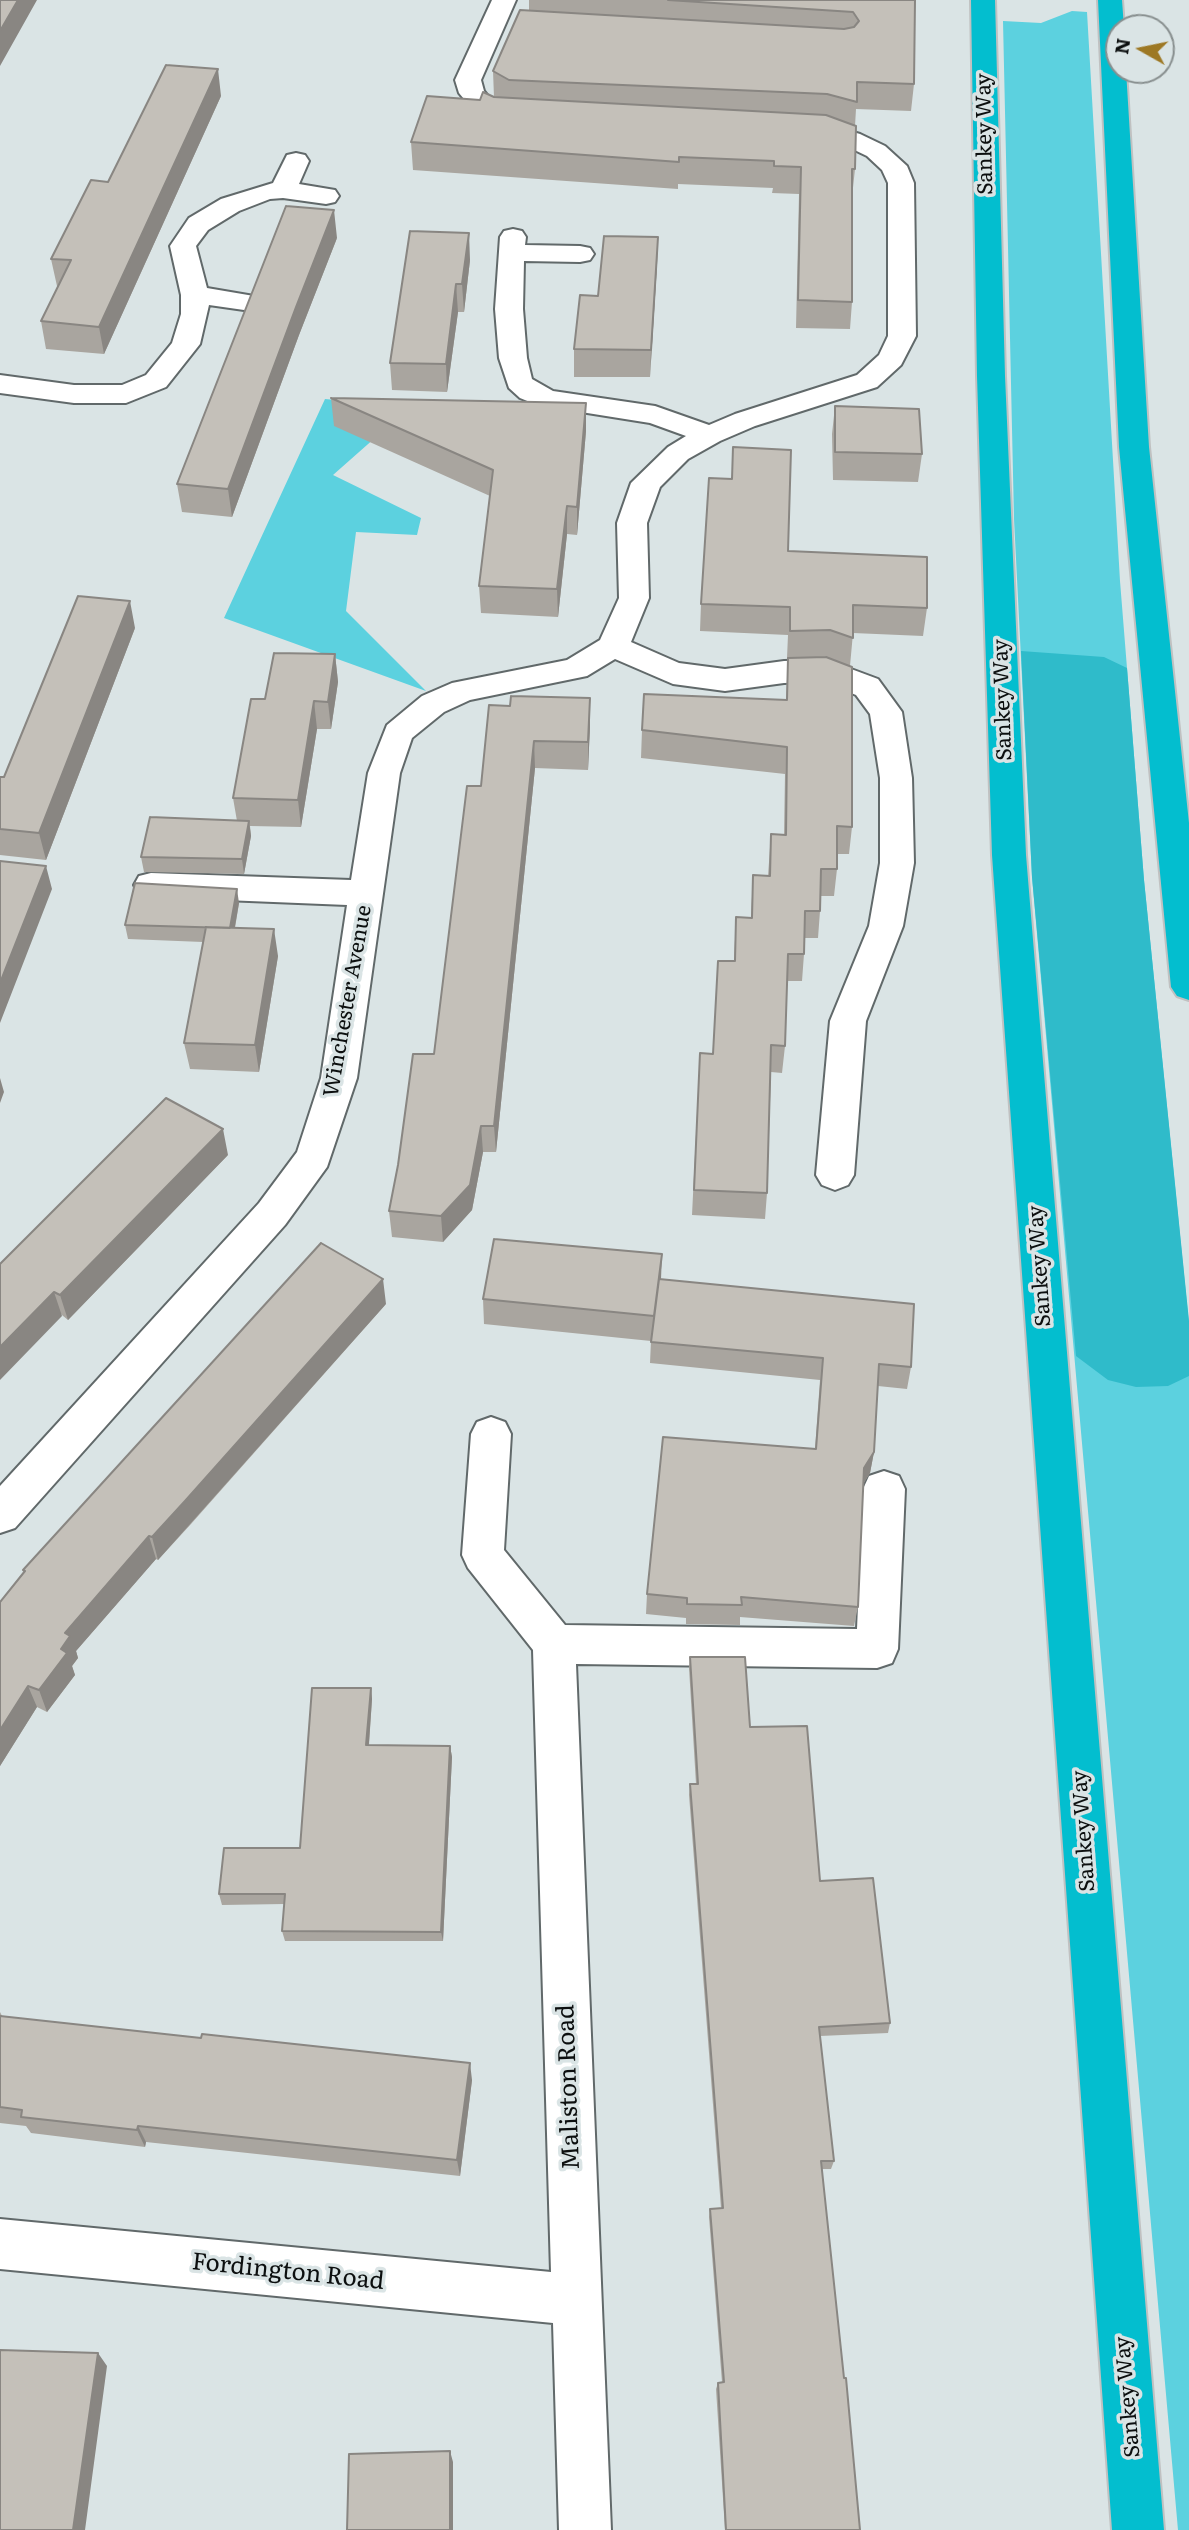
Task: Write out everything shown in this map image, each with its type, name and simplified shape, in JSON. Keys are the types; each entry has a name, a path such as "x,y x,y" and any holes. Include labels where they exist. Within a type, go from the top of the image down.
{"highway":[{"name":"Sankey Way","path":"983,0 990,348 1009,855 1138,2530"},
{"path":"1110,0 1134,447 1189,987"}],"street":[{"path":"507,17 468,80 472,93 482,105 504,117 556,121"},
{"path":"771,130 825,132 851,139 876,151 894,166 901,183 902,336 891,359 867,381 745,420 710,435 678,453 646,483 632,523 634,598 613,646 673,673 725,680 784,672 827,671 867,687 886,712 896,778 897,863 886,926 848,1021 835,1175"},
{"path":"283,190 296,162"},
{"path":"0,384 74,394 125,394 156,381 186,344 195,314 195,295 183,246 198,224 248,197 283,190 326,196"},
{"path":"580,254 512,245 509,309 513,358 519,383 530,392 547,399 655,415 710,435"},
{"path":"195,295 244,302"},
{"name":"Winchester Avenue","path":"0,1515 272,1214 314,1157 340,1078 384,773 398,733 433,704 463,691 576,669 613,646"},
{"path":"149,885 366,893"},
{"path":"491,1434 483,1555 554,1644 877,1649 884,1489"},
{"name":"Maliston Road","path":"554,1644 585,2530"},
{"name":"Fordington Road","path":"0,2244 577,2300"}],"shaded area":[{"path":"1072,11 1087,12 1120,581 1144,880 1189,1324 1189,2530 1178,2530 1032,877 1014,519 1003,21 1041,23"},
{"path":"325,399 410,407 333,475 421,518 417,535 356,532 346,611 426,691 224,618"},
{"path":"1021,651 1104,657 1127,668 1144,880 1189,1321 1189,1376 1168,1386 1136,1387 1108,1380 1076,1356 1032,877"}],"building":[{"path":"0,0 18,0 0,31"},
{"path":"668,0 915,0 914,84 857,82 857,102 827,94 509,80 493,71 520,10 844,29 854,27 859,21 853,12"},
{"path":"166,65 218,69 99,327 41,321 71,260 51,259 91,180 108,182"},
{"path":"483,92 494,97 826,115 856,126 855,169 852,169 852,302 798,300 801,167 774,166 774,161 679,157 679,162 411,142 427,96 480,100"},
{"path":"286,206 334,210 228,489 177,484"},
{"path":"410,231 469,233 462,284 456,284 446,364 390,363"},
{"path":"604,236 658,237 651,350 574,349 580,295 598,296"},
{"path":"331,398 586,403 577,507 567,506 557,589 479,586 493,470"},
{"path":"835,406 919,409 922,454 835,452"},
{"path":"733,447 791,450 788,551 927,557 927,608 853,605 853,638 830,630 790,631 790,607 701,604 709,478 732,479"},
{"path":"78,596 130,601 39,833 0,829 0,777 4,777"},
{"path":"274,653 335,654 328,702 314,701 298,800 233,798 251,699 265,699"},
{"path":"826,657 852,667 852,827 837,826 837,869 821,869 820,911 805,911 804,954 788,954 785,1046 771,1045 767,1193 694,1190 700,1053 713,1054 718,961 735,961 736,917 752,918 753,875 770,876 771,834 786,835 787,747 642,730 644,694 787,700 788,658"},
{"path":"511,696 590,698 588,742 534,741 494,1126 481,1126 470,1185 441,1216 389,1211 413,1054 434,1054 467,786 481,786 489,705 510,706"},
{"path":"150,817 249,821 242,859 141,857"},
{"path":"0,861 46,866 0,983"},
{"path":"135,883 237,889 230,928 125,925"},
{"path":"206,927 274,929 255,1045 184,1043"},
{"path":"166,1098 223,1129 60,1295 54,1292 0,1347 0,1264"},
{"path":"494,1239 662,1254 654,1316 483,1299"},
{"path":"321,1243 383,1279 185,1501 152,1537 149,1536 65,1633 70,1636 61,1649 67,1653 39,1690 28,1686 0,1730 0,1602 25,1571 23,1570"},
{"path":"659,1279 914,1304 911,1367 879,1364 874,1452 864,1468 858,1607 741,1597 742,1605 687,1604 687,1598 647,1594 663,1437 816,1449 823,1358 651,1342"},
{"path":"690,1657 745,1657 750,1727 807,1726 820,1881 873,1878 890,2023 819,2027 834,2161 821,2161 860,2530 726,2530 718,2383 724,2382 710,2209 723,2208 690,1784 698,1784"},
{"path":"312,1688 371,1688 366,1745 450,1746 441,1932 282,1931 285,1894 219,1894 224,1848 300,1848"},
{"path":"0,2016 201,2038 202,2034 470,2063 457,2160 138,2126 137,2130 21,2117 22,2110 0,2107"},
{"path":"0,2350 98,2353 73,2530 0,2530"},
{"path":"450,2451 450,2530 347,2530 349,2454"}]}
